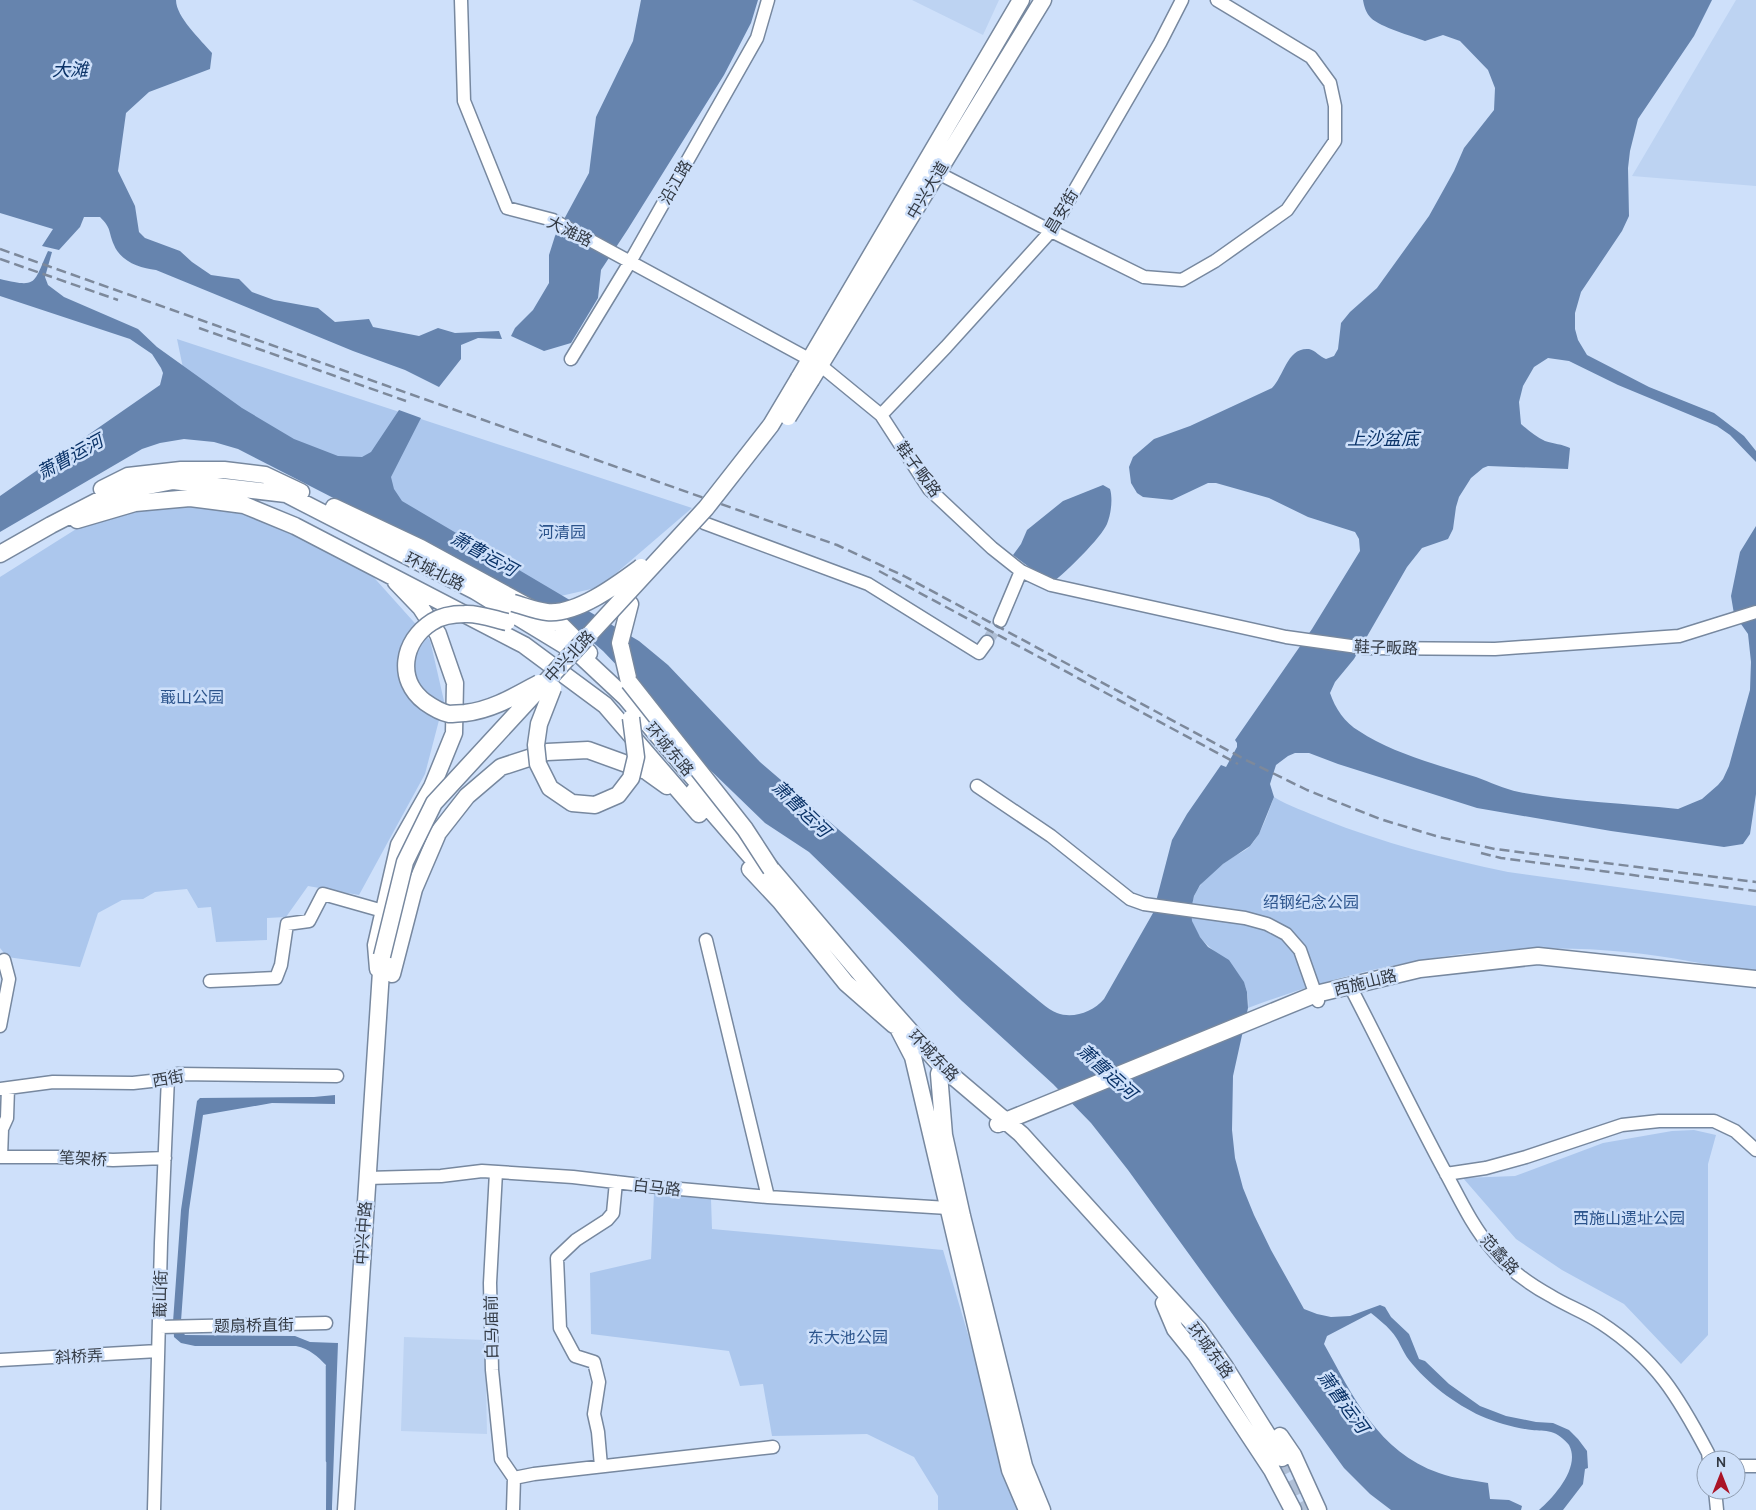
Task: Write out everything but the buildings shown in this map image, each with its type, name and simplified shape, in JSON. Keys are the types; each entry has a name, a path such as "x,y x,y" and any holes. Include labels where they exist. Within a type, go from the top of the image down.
{"main road":[{"name":"中兴大道","path":"805,379 1020,0"},
{"name":"中兴大道","path":"815,362 938,173 1043,0"},
{"name":"中兴北路","path":"388,956 405,862 434,803 630,604 704,523 779,432 805,379"},
{"name":"中兴北路","path":"552,682 706,508 805,379"},
{"path":"54,526 69,504 128,476 181,470 224,470 265,475 422,548 560,624 725,796 765,852 887,990 899,1027 913,1057 1010,1470 1026,1510"},
{"name":"环城北路","path":"0,554 113,493 173,481 286,494 472,595 576,658"},
{"path":"286,494 381,536 512,603 548,612 571,609 608,592 673,544"},
{"path":"54,526 135,503 190,498 244,505 296,526 524,645 605,705 688,801 780,901 846,983 899,1027"},
{"name":"环城北路","path":"0,560 54,526"},
{"path":"380,992 376,945 399,845 432,787 454,733 455,683 438,634 421,608 386,572"},
{"name":"环城北路","path":"472,595 507,622 576,658"},
{"path":"630,604 620,643 629,682 745,829 771,869"},
{"path":"507,622 468,613 448,616 432,622 415,637 409,649 405,665 407,680 418,696 434,708 450,714 477,712 552,682"},
{"name":"环城东路","path":"576,658 863,982"},
{"name":"环城东路","path":"576,658 626,698 771,869 899,1027 941,1071 1019,1137 1167,1300 1279,1460"},
{"path":"552,682 539,724 536,745 538,764 550,788 572,803 595,805 618,795 631,778 636,757 631,718"},
{"path":"392,974 414,889 438,833 467,796 501,767 547,752 588,750 646,772 688,801"},
{"name":"中兴中路","path":"346,1510 372,1178 392,974 388,956"},
{"name":"中兴中路","path":"356,1510 380,992 388,956"},
{"name":"西施山路","path":"1002,1122 1043,1109 1313,999 1420,969 1538,956 1756,979"},
{"name":"西施山路","path":"1313,999 1353,992 1421,974 1538,962 1756,988"},
{"path":"941,1071 944,1135 962,1216 1024,1466 1042,1510"},
{"name":"西施山路","path":"1019,1137 1043,1109"},
{"path":"1167,1300 1175,1329 1196,1355 1266,1462 1293,1510"},
{"path":"1167,1300 1186,1306 1200,1319 1293,1455 1318,1510"}],"street":[{"name":"大滩路","path":"461,0 464,101 507,208 552,220 815,362"},
{"name":"沿江路","path":"571,359 630,262 757,38 768,0"},
{"name":"昌安街","path":"881,415 946,347 1051,231 1160,43 1182,0"},
{"path":"938,173 1144,277 1182,280 1215,261 1287,210 1335,141 1335,106 1330,83 1311,58 1216,0"},
{"name":"鞋子畈路","path":"815,362 881,415 929,489 992,548 1020,571 1051,585 1286,637 1365,648 1495,649 1669,637 1679,636 1756,612"},
{"path":"704,523 868,584 979,653 987,642"},
{"path":"1000,621 1020,571"},
{"path":"978,786 1051,836 1130,899 1144,904 1245,918 1266,924 1286,934 1300,950 1313,999"},
{"path":"210,981 276,978 281,964 287,924 309,921 323,894 383,911"},
{"path":"706,940 768,1197"},
{"path":"0,1026 9,979 4,960"},
{"name":"范蠡路","path":"1353,992 1468,1216 1492,1250 1518,1275 1550,1296 1599,1322 1634,1346 1664,1378 1684,1408 1706,1450"},
{"name":"西街","path":"4,1088 53,1082 133,1083 160,1080 177,1074 337,1076"},
{"name":"蕺山街","path":"154,1510 158,1351 170,1327 160,1243 168,1077"},
{"path":"1,1157 2,1129 7,1118 4,1088"},
{"path":"1446,1174 1486,1168 1622,1125 1659,1121 1714,1121 1735,1131 1756,1150"},
{"name":"笔架桥","path":"1,1157 114,1160 165,1158"},
{"name":"白马路","path":"372,1178 441,1176 482,1171 573,1177 768,1197 948,1208"},
{"name":"白马庙前","path":"496,1172 490,1283 492,1370 501,1459 514,1478"},
{"path":"601,1466 598,1432 594,1414 599,1382 594,1362 575,1356 560,1328 557,1258 576,1240 607,1220 613,1213 616,1182"},
{"name":"题扇桥直街","path":"170,1327 326,1323"},
{"name":"斜桥弄","path":"0,1360 158,1351"},
{"path":"513,1510 514,1478 601,1466 773,1447"}],"shaded area":[{"path":"912,0 999,0 983,35"},
{"path":"1736,0 1756,0 1756,186 1632,176"},
{"path":"404,1337 485,1340 487,1434 401,1431"}],"green space":[{"name":"河清园","path":"177,339 692,508 600,587 552,598 188,392"},
{"name":"蕺山公园","path":"127,497 223,501 360,562 430,640 444,701 425,774 359,895 308,886 286,917 267,918 267,940 216,942 211,907 198,908 187,889 155,892 143,899 122,900 98,913 80,967 7,957 0,948 0,577"},
{"name":"绍钢纪念公园","path":"1274,797 1298,809 1368,836 1414,850 1484,867 1508,872 1756,906 1756,973 1625,952 1529,949 1481,952 1433,958 1339,978 1248,1008 1247,991 1240,977 1197,933 1191,919 1192,903 1198,888 1209,876 1245,850 1255,840 1262,828"},
{"name":"西施山遗址公园","path":"1694,1130 1716,1135 1708,1164 1708,1335 1681,1364 1624,1304 1562,1270 1516,1239 1463,1178 1515,1176 1603,1143 1672,1131"},
{"name":"东大池公园","path":"654,1193 711,1199 712,1229 943,1250 1020,1510 938,1510 938,1496 914,1457 867,1434 772,1436 763,1384 740,1386 729,1351 591,1334 590,1273 651,1259"}],"water":[{"name":"大滩","path":"0,0 176,0 177,7 184,21 212,53 210,69 149,92 126,113 118,171 135,206 139,232 145,238 180,251 211,275 239,279 252,292 274,300 318,308 335,322 369,319 373,327 419,336 438,328 455,333 499,331 502,339 478,338 461,345 461,359 439,387 405,370 353,351 156,270 144,268 126,260 117,251 108,227 100,217 84,217 80,227 59,250 42,246 53,229 0,213"},
{"path":"641,0 758,0 751,23 724,75 601,270 598,298 571,343 544,351 511,336 515,328 533,310 549,283 549,255 555,236 589,173 596,117 633,41"},
{"path":"1363,0 1712,0 1694,36 1638,119 1628,168 1629,216 1622,231 1581,292 1575,313 1575,329 1578,340 1587,355 1649,387 1714,413 1744,436 1756,451 1756,462 1730,435 1717,426 1618,385 1569,361 1548,358 1534,367 1523,386 1519,402 1521,424 1545,441 1570,448 1568,469 1488,466 1471,478 1459,497 1453,529 1448,539 1422,548 1407,567 1354,659 1335,682 1330,693 1338,710 1345,719 1354,728 1372,739 1416,758 1508,789 1558,798 1678,809 1702,799 1723,779 1729,766 1750,690 1751,662 1748,634 1734,614 1731,596 1740,552 1756,526 1756,794 1750,834 1743,844 1724,847 1611,831 1477,808 1309,753 1295,753 1276,765 1270,784 1274,797 1259,834 1250,846 1223,864 1200,885 1194,896 1191,909 1192,921 1200,937 1208,947 1229,960 1244,982 1247,992 1248,1008 1233,1076 1232,1130 1235,1158 1243,1188 1254,1215 1304,1309 1331,1317 1350,1316 1380,1305 1385,1307 1391,1317 1409,1334 1419,1359 1425,1361 1449,1384 1480,1406 1506,1416 1536,1422 1553,1423 1569,1430 1587,1451 1588,1468 1585,1469 1583,1484 1563,1510 1539,1510 1558,1490 1569,1472 1572,1454 1569,1445 1553,1433 1519,1428 1493,1421 1471,1411 1452,1399 1416,1369 1394,1334 1371,1313 1327,1336 1324,1344 1357,1402 1383,1437 1418,1464 1445,1475 1488,1483 1490,1499 1509,1500 1522,1506 1521,1510 1391,1510 1370,1494 1344,1468 1128,1170 1091,1123 1053,1084 962,1001 809,852 765,823 703,763 646,696 603,651 582,633 425,545 238,449 214,442 184,439 160,443 142,449 0,532 0,496 160,385 163,373 152,354 130,339 0,296 0,279 21,283 33,281 40,271 48,251 52,252 45,277 48,285 64,297 138,329 157,347 242,408 294,439 338,456 362,457 371,452 399,410 421,418 391,477 394,489 402,501 639,641 668,665 760,762 1028,992 1053,1011 1063,1015 1076,1015 1089,1011 1104,999 1153,913 1172,840 1187,814 1221,765 1226,767 1237,747 1235,740 1312,629 1360,551 1359,539 1355,532 1308,517 1269,498 1216,483 1208,483 1172,500 1143,497 1137,493 1131,483 1129,467 1133,457 1154,439 1190,426 1272,388 1291,357 1296,353 1309,349 1326,359 1334,356 1338,349 1341,323 1350,312 1377,288 1429,216 1454,171 1464,148 1494,110 1495,88 1488,70 1460,41 1443,35 1425,41 1389,28 1371,18"},
{"path":"1103,485 1110,489 1111,497 1107,524 1091,546 1053,582 1013,555 1021,544 1027,530 1063,501"},
{"path":"335,1095 335,1104 272,1103 203,1115 189,1210 181,1321 182,1331 185,1335 295,1336 310,1342 338,1343 332,1510 326,1510 327,1366 313,1353 296,1346 195,1346 181,1343 174,1337 173,1322 181,1210 197,1101 200,1098 314,1097"}],"waterway":[{"path":"327,1366 327,1461"}],"tunnel":[{"path":"987,642 1000,621"},
{"path":"1282,1458 1308,1510"}],"railway":[{"path":"0,249 837,545 904,576 1246,760 1307,790 1380,819 1439,837 1495,849 1756,882"},
{"path":"0,259 118,300"},
{"path":"199,328 406,401"},
{"path":"879,571 1238,764"},
{"path":"1481,853 1501,858 1756,891"}],"water label":[{"name":"上沙盆底","path":"1383,439"},
{"name":"萧曹运河","path":"70,457"},
{"name":"萧曹运河","path":"484,554"},
{"name":"萧曹运河","path":"801,809"},
{"name":"萧曹运河","path":"1107,1072"},
{"name":"萧曹运河","path":"1343,1402"}]}
